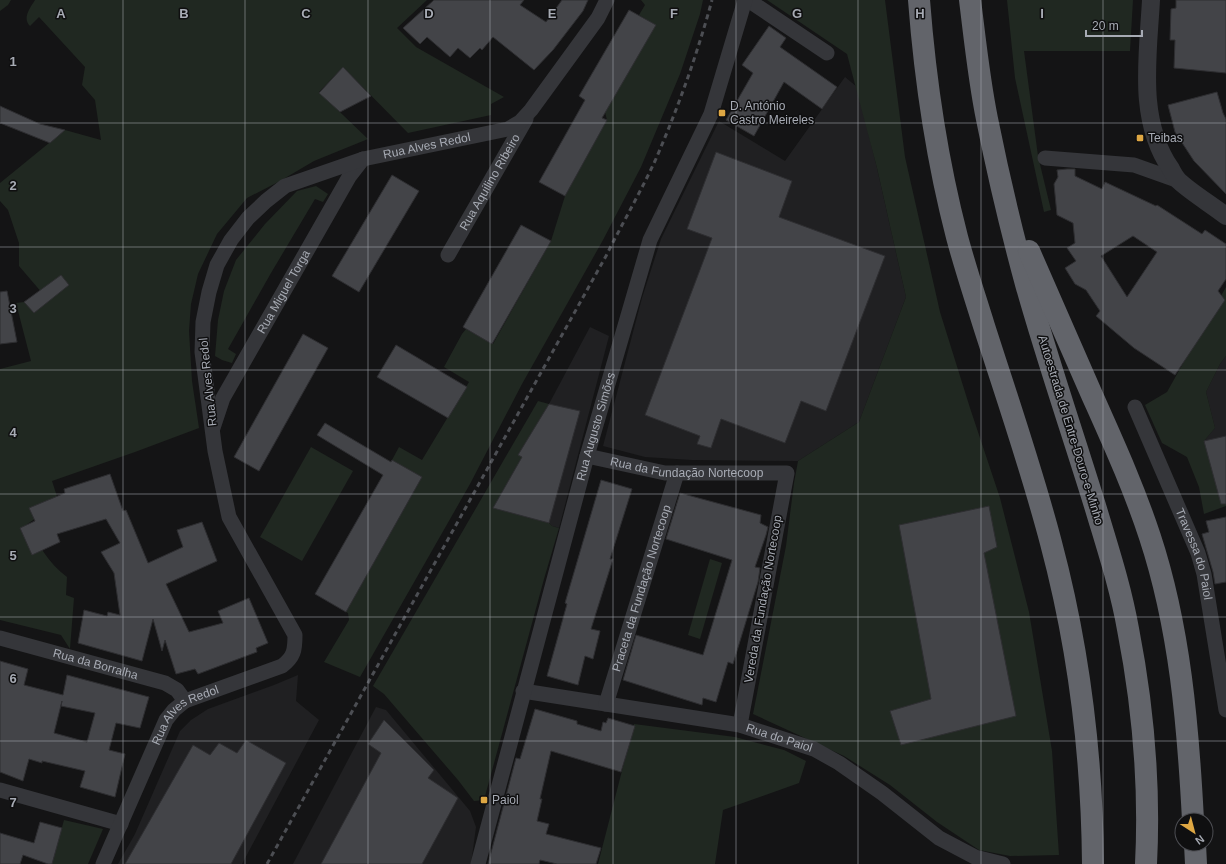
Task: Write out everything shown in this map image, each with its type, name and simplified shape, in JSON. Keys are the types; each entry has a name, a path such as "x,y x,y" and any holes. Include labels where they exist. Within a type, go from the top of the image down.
{"highway":[{"path":"919,0 924,53 938,152 956,236 1052,543 1067,610 1080,680 1086,736 1092,814 1093,864"},
{"name":"Autoestrada de Entre-Douro-e-Minho","path":"970,0 984,104 1003,193 1026,285 1109,553 1128,628 1141,716 1146,770 1148,825 1146,864"},
{"path":"1003,193 1126,471 1150,538 1162,580 1177,650 1183,692 1193,812"},
{"path":"1148,825 1154,864"},
{"path":"1195,852 1196,864"}],"street":[{"name":"Rua Alves Redol","path":"103,864 166,720 174,710 185,701 282,666 291,659 295,646 295,635 229,517 215,451 202,352 203,322 209,292 217,264 231,240 248,218 285,186 363,159 508,129 520,122 531,110 598,18 607,0"},
{"name":"Rua Augusto Simões","path":"478,864 523,691 650,240 711,114 744,0"},
{"path":"748,0 827,54"},
{"path":"1151,0 1146,75 1152,127 1164,160 1179,181"},
{"name":"Rua Aquilino Ribeiro","path":"448,255 531,110"},
{"path":"1045,158 1134,165 1179,181 1226,216"},
{"name":"Rua Miguel Torga","path":"213,429 223,398 349,177 363,159"},
{"name":"Travessa do Paiol","path":"1135,407 1198,553 1204,574 1226,710"},
{"name":"Rua da Fundação Nortecoop","path":"588,456 665,473 787,473"},
{"name":"Praceta da Fundação Nortecoop","path":"606,704 677,473"},
{"name":"Vereda da Fundação Nortecoop","path":"740,725 787,473"},
{"name":"Rua da Borralha","path":"0,638 165,683 177,690 185,701"},
{"name":"Rua do Paiol","path":"523,691 740,725 814,749 839,763 882,793 939,838 974,857 1003,864"},
{"path":"0,790 121,824"}],"shaded area":[{"path":"0,0 11,0 8,5 0,11"},
{"path":"35,0 427,0 397,28 416,47 504,97 491,104 491,115 408,133 343,67 319,92 368,139 314,161 247,198 217,234 198,274 191,304 189,331 192,381 199,428 52,481 65,521 36,518 26,525 54,566 67,577 66,595 74,598 70,649 61,635 0,620 0,369 31,361 16,303 24,302 34,313 49,301 19,266 19,243 8,210 0,201 0,183 65,130 101,140 95,100 82,85 85,67 39,17 30,26 27,16"},
{"path":"641,0 703,0 700,14 680,74 641,167 603,240 522,384 470,484 360,677 324,662 349,620 348,613 346,612 422,477 392,460 399,447 422,460 469,382 444,367 462,334 466,329 493,344 551,241 565,196 607,120 605,112 655,25 639,15 645,5"},
{"path":"767,0 885,0 905,157 940,312 1000,498 1029,612 1052,751 1059,855 1010,856 979,850 937,822 890,785 844,756 753,714 786,546 798,461 859,422 906,297 877,168 847,54"},
{"path":"1007,0 1133,0 1130,51 1024,51 1038,156 1051,210 1044,212 1015,78"},
{"path":"845,77 857,87 906,297 859,422 798,461 692,460 645,457 603,446 642,298 661,239 719,121 785,161"},
{"path":"316,186 328,194 323,202 315,199 271,273 228,349 236,354 232,363 222,360 215,356 218,320 224,291 236,260 265,224 297,191"},
{"path":"1226,287 1226,356 1220,364 1206,392 1215,428 1204,441 1226,484 1226,506 1204,514 1199,487 1187,457 1162,443 1145,405 1167,392"},
{"path":"590,327 609,336 559,528 552,526 549,523 493,508 522,457 518,455 549,404"},
{"path":"1226,356 1226,484 1204,441 1215,428 1206,392 1220,364"},
{"path":"538,401 549,404 518,455 522,457 493,508 549,523 552,526 559,528 484,800 474,801 458,780 384,694 373,686"},
{"path":"311,447 353,471 302,561 260,537"},
{"path":"710,559 722,563 700,639 688,635"},
{"path":"298,675 296,701 319,720 242,864 118,864 135,834 180,731 191,720 208,709"},
{"path":"376,707 386,710 470,811 476,827 471,864 293,864"},
{"path":"634,724 735,737 784,750 806,761 799,783 723,810 715,864 598,864"},
{"path":"64,820 103,829 88,864 52,864"}],"building":[{"path":"434,0 524,0 520,5 546,22 562,0 588,0 583,11 553,50 534,70 493,37 482,50 480,48 470,58 458,48 450,57 427,37 420,44 403,28"},
{"path":"1176,0 1226,0 1226,73 1174,68 1175,40 1170,40 1171,9 1176,8"},
{"path":"629,10 656,25 602,118 607,120 565,196 539,182 585,100 579,96"},
{"path":"769,26 786,38 780,47 837,87 822,109 784,82 754,136 726,120 753,73 742,65"},
{"path":"343,67 371,96 340,112 319,93"},
{"path":"1217,92 1226,119 1226,194 1194,161 1175,132 1168,105"},
{"path":"0,106 40,124 65,130 50,143 0,123"},
{"path":"716,152 792,181 779,217 885,256 826,411 801,401 785,443 721,419 711,448 697,444 700,436 645,415 712,238 687,229"},
{"path":"1075,169 1075,176 1102,189 1105,182 1156,206 1157,205 1202,234 1205,230 1226,244 1226,279 1218,291 1225,300 1175,375 1134,348 1096,316 1100,311 1086,290 1075,284 1065,268 1076,261 1067,248 1075,243 1073,223 1057,215 1054,184 1058,177 1057,170","holes":["1133,236 1157,252 1127,297 1101,256"]},
{"path":"392,175 419,191 359,292 332,276"},
{"path":"521,225 551,241 492,344 463,327"},
{"path":"61,275 69,285 34,313 24,302"},
{"path":"7,291 17,342 0,344 0,292"},
{"path":"303,334 328,348 259,471 234,457"},
{"path":"396,345 467,387 448,418 377,377"},
{"path":"549,404 580,411 549,523 493,508 522,457 518,455"},
{"path":"325,423 391,462 392,460 422,477 346,612 315,594 383,475 317,435"},
{"path":"1226,436 1226,504 1221,504 1204,441"},
{"path":"110,474 123,511 126,510 148,563 183,547 177,530 202,522 217,561 166,584 189,632 223,623 218,611 249,598 268,643 256,648 257,652 198,674 195,669 176,674 165,640 162,651 153,619 142,661 78,643 84,610 107,616 108,612 120,615 114,573 101,552 120,543 106,519 57,534 60,542 32,555 20,528 35,521 29,508 65,493 64,489"},
{"path":"601,480 632,489 610,559 613,559 591,629 600,631 593,659 585,656 578,685 547,676 567,604 565,603"},
{"path":"680,493 761,515 760,523 768,527 755,567 760,568 758,582 733,664 728,662 716,702 703,698 702,705 623,680 636,635 703,655 732,560 666,539"},
{"path":"989,506 997,547 984,553 1016,716 901,745 890,711 931,699 899,525"},
{"path":"1226,517 1226,582 1215,584 1202,534 1209,532 1206,521"},
{"path":"0,661 28,669 24,685 63,695 67,675 149,697 140,728 116,723 109,750 125,754 115,797 80,787 85,771 42,761 42,763 29,759 23,781 0,772","holes":["62,701 61,706 95,713 87,742 54,733"]},
{"path":"535,709 577,721 577,724 601,731 603,722 606,723 608,718 635,726 621,772 551,751 540,799 542,799 537,821 549,824 546,834 601,848 596,864 557,864 540,860 539,864 488,864 516,758 520,759"},
{"path":"384,720 434,770 428,778 458,798 422,864 321,864 381,753 368,744"},
{"path":"246,740 286,763 231,864 125,864 193,745 210,755 219,743 237,753"},
{"path":"40,822 62,828 52,864 23,855 20,864 0,864 0,833 34,843"}],"railway":[{"path":"267,864 606,256 643,185 672,121 700,41 712,0"}],"place":[{"name":"D. António Castro Meireles","path":"722,113"},
{"name":"Teibas","path":"1140,138"},
{"name":"Paiol","path":"484,800"}]}
